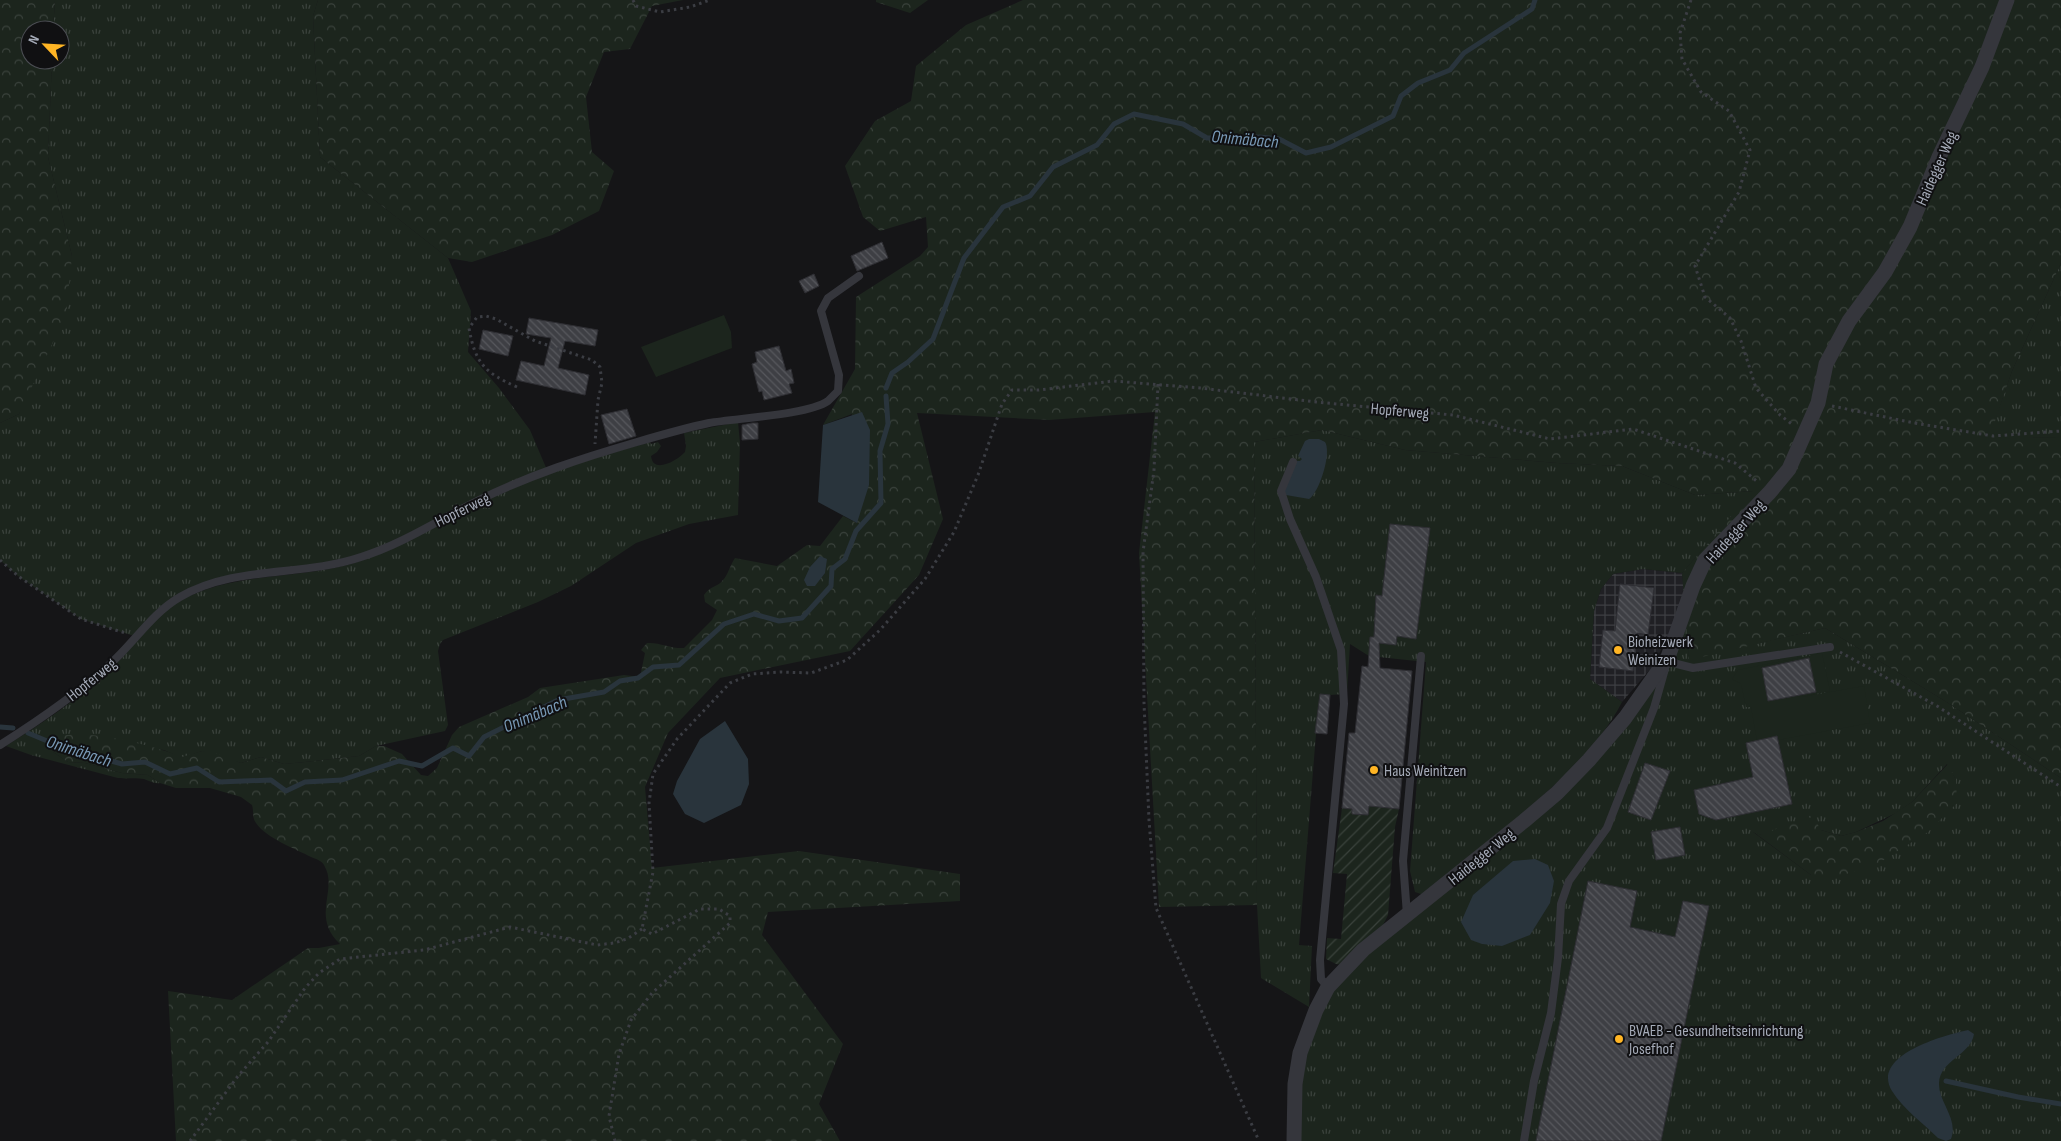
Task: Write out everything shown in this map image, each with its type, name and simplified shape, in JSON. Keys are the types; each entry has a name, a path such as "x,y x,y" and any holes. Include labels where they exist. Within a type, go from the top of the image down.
{"street":[{"name":"Haidegger Weg","path":"1294,1141 1295,1084 1300,1053 1316,1010 1328,987 1363,950 1467,869 1557,793 1589,760 1625,718 1668,657 1693,586 1705,560 1770,492 1789,469 1818,403 1826,364 1849,322 1885,272 1910,228 1939,157 1982,67 2007,0"}],"lane":[{"name":"Hopferweg","path":"0,745 76,693 108,666 155,618 176,600 206,585 250,575 335,564 367,556 482,498 542,472 593,455 707,424 796,411 827,402 838,391 839,375 821,311 828,298 859,276"},
{"path":"1293,462 1281,491 1290,518 1316,577 1341,650 1344,704 1320,960 1321,979 1328,987"},
{"path":"1524,1141 1534,1081 1551,1014 1558,958 1561,904 1569,881 1607,828 1654,708 1668,657 1677,664 1693,668 1830,647"},
{"path":"1407,915 1403,861 1421,656"}],"path":[{"path":"633,0 636,6 660,12 690,7 710,0"},
{"path":"1691,0 1680,33 1682,59 1700,92 1729,111 1750,150 1739,192 1695,266 1705,297 1730,318 1741,341 1756,388 1780,415 1806,434"},
{"path":"517,387 497,378 483,366 472,348 469,328 476,317 486,316 496,319 535,342 592,360 600,368 602,384 598,400 593,455"},
{"name":"Hopferweg","path":"642,929 653,872 653,842 649,803 653,774 677,739 730,683 752,674 780,672 811,673 847,660 880,630 926,579 954,532 978,475 1002,404 1012,390 1039,390 1113,381 1453,415 1550,439 1633,429 1735,463 1770,492"},
{"path":"1158,384 1154,470 1143,552 1144,703 1149,820 1156,908 1260,1141"},
{"path":"1818,403 1914,423 1993,436 2061,432"},
{"path":"0,560 18,576 81,619 137,636"},
{"path":"1830,647 1937,706 2061,787"},
{"path":"190,1141 233,1083 268,1042 304,988 319,973 340,959 424,950 510,927 597,945 614,943 627,939 642,929 652,934 700,909 719,909 730,916 730,922 652,993 631,1020 618,1054 609,1116 615,1141"}],"shaded area":[{"path":"862,412 870,430 869,485 857,523 818,502 823,425"},
{"path":"1319,439 1325,442 1327,447 1326,463 1317,489 1309,499 1286,495 1284,491 1297,461 1302,459 1298,456 1305,441"},
{"path":"820,556 827,559 825,573 815,586 807,586 804,580 810,567"},
{"path":"1643,569 1682,573 1685,601 1653,666 1622,702 1590,679 1594,611 1601,589 1613,574"},
{"path":"725,721 748,759 749,784 741,805 704,823 685,814 673,794 677,781 700,739"},
{"path":"1535,859 1548,865 1554,881 1550,903 1530,935 1502,946 1482,944 1471,940 1461,922 1473,895 1513,861"},
{"path":"1968,1030 1974,1034 1972,1041 1944,1069 1939,1083 1953,1132 1951,1139 1946,1141 1938,1138 1902,1104 1892,1091 1888,1078 1891,1067 1900,1057 1913,1049 1928,1042"}],"green space":[{"path":"0,0 55,0 54,20 20,20 20,70 52,70 48,157 72,256 66,315 19,414 0,423"},
{"path":"55,0 318,0 313,16 320,157 448,258 471,311 468,352 499,388 530,430 547,470 367,555 234,578 175,600 137,637 81,619 18,576 0,560 0,423 19,414 72,256 48,157 52,70 70,70 70,20 54,20"},
{"path":"318,0 683,0 652,6 630,49 604,52 586,97 592,152 614,171 599,211 552,235 472,262 448,258 320,157 313,16"},
{"path":"876,0 928,0 910,13 876,2"},
{"path":"1023,0 2061,0 2061,263 2012,371 1990,436 2061,438 2061,778 1945,701 1825,628 1689,660 1682,573 1753,491 1695,495 1622,466 1557,463 1405,450 1322,430 1254,442 1257,905 1159,907 1139,553 1155,412 1049,420 917,413 943,519 919,575 850,651 720,678 668,733 645,787 652,868 799,851 960,874 960,901 768,912 762,935 843,1044 819,1104 840,1141 176,1141 168,991 232,1000 308,948 340,944 331,933 327,923 328,874 320,861 267,834 256,823 252,805 241,797 210,788 176,788 160,783 148,775 122,773 85,763 68,762 53,752 53,738 66,735 99,736 153,747 182,757 202,751 213,752 241,763 261,757 284,764 359,756 376,746 384,746 402,754 421,775 428,776 437,768 452,735 459,727 528,697 540,688 624,675 640,677 645,653 641,650 647,643 684,648 712,620 717,610 705,602 704,595 709,589 723,580 735,558 777,566 807,545 820,546 843,516 857,523 852,414 823,425 855,369 856,297 920,256 928,247 926,217 880,231 863,217 845,166 875,121 911,101 916,66 966,25"},
{"path":"2061,263 2061,438 1989,437 2012,371"},
{"path":"724,315 731,332 732,348 656,377 641,347"},
{"path":"738,422 740,443 738,515 689,524 636,543 571,586 538,602 443,640 438,651 448,725 445,731 376,746 359,756 284,764 261,757 241,763 202,751 182,758 164,750 53,738 53,752 68,762 85,763 122,773 148,775 160,783 140,778 114,777 31,755 6,746 86,691 118,662 160,616 180,601 201,591 223,584 315,571 360,561 392,549 483,502 544,476 650,442 651,444 658,442 661,446 651,456 653,462 656,465 666,464 677,459 685,452 684,433"},
{"path":"1322,430 1405,450 1557,463 1622,466 1695,495 1754,491 1682,573 1643,569 1613,574 1601,589 1594,611 1590,679 1622,702 1613,718 1590,749 1549,790 1473,856 1424,895 1415,892 1410,871 1426,662 1369,656 1350,644 1347,694 1329,695 1318,709 1299,945 1312,946 1309,1007 1261,978 1257,905 1254,442"},
{"path":"1686,609 1689,659 1825,628 1945,701 2061,778 2061,1141 1294,1141 1295,1084 1328,987 1557,793 1668,657","holes":["1947,764 1956,780 1811,875 1753,832 1761,835 1821,830 1841,836 1856,832 1896,813 1912,802"]},
{"path":"1822,653 1830,691 1802,697 1864,686 1870,723 1778,740 1777,736 1757,741 1751,707 1746,707 1741,684 1732,679 1738,670"},
{"path":"1948,764 1956,780 1957,803 1928,832 1874,866 1833,878 1811,875 1751,830 1761,835 1812,815 1821,830 1841,836 1856,832 1883,821 1912,802"},
{"path":"1369,806 1399,809 1395,827 1388,915 1382,927 1343,965 1336,964 1326,959 1327,938 1341,939 1347,874 1333,873 1342,808 1352,809 1352,814 1367,815"}],"building":[{"path":"882,242 888,258 857,271 851,256"},
{"path":"814,274 819,286 805,293 799,281"},
{"path":"529,318 598,330 595,346 565,341 558,368 589,375 585,395 516,380 521,361 544,366 551,338 526,334"},
{"path":"483,330 513,336 508,356 479,349"},
{"path":"779,346 786,371 791,369 794,383 789,384 792,393 764,400 762,391 759,392 752,364 757,362 755,352"},
{"path":"627,409 636,436 609,444 601,415"},
{"path":"758,423 758,439 742,440 742,425"},
{"name":"Haus Weinitzen","path":"1390,524 1430,528 1416,639 1397,636 1396,645 1379,643 1380,668 1412,671 1399,809 1369,806 1368,815 1352,814 1352,809 1342,808 1349,733 1355,733 1362,666 1368,667 1370,637 1374,637 1376,595 1382,596"},
{"path":"1620,584 1654,588 1648,635 1637,633 1633,671 1599,667 1603,630 1615,631"},
{"path":"1809,658 1816,692 1768,701 1762,668"},
{"path":"1320,694 1330,695 1327,734 1315,733"},
{"path":"1777,736 1792,804 1716,820 1699,814 1694,790 1753,777 1746,743"},
{"path":"1645,763 1670,771 1651,820 1628,812"},
{"path":"1680,827 1685,855 1656,860 1651,832"},
{"name":"BVAEB - Gesundheitseinrichtung Josefhof","path":"1588,881 1637,891 1630,927 1675,937 1683,901 1709,906 1661,1141 1536,1141"}],"waterway":[{"name":"Onimäbach","path":"886,388 892,373 908,362 933,339 964,258 1003,207 1030,196 1053,167 1097,145 1114,124 1134,114 1183,124 1207,138 1259,137 1279,139 1306,153 1331,147 1393,116 1401,96 1418,83 1450,70 1464,53 1532,9 1535,0"},
{"name":"Onimäbach","path":"28,733 64,748 122,764 145,762 170,774 197,768 219,782 271,780 286,791 305,782 342,780 399,761 422,766 453,748 469,756 484,737 558,700 604,692 620,681 638,678 653,667 679,665 724,624 754,614 779,621 802,618 831,586 832,569 845,559 856,531 881,503 880,451 888,424 886,396"},
{"name":"Onimäbach","path":"0,727 13,728"},
{"path":"1946,1081 2018,1097 2061,1104"}],"place":[{"name":"Bioheizwerk Weinizen","path":"1618,650"},
{"name":"Haus Weinitzen","path":"1374,770"},
{"name":"BVAEB - Gesundheitseinrichtung Josefhof","path":"1619,1039"}]}
